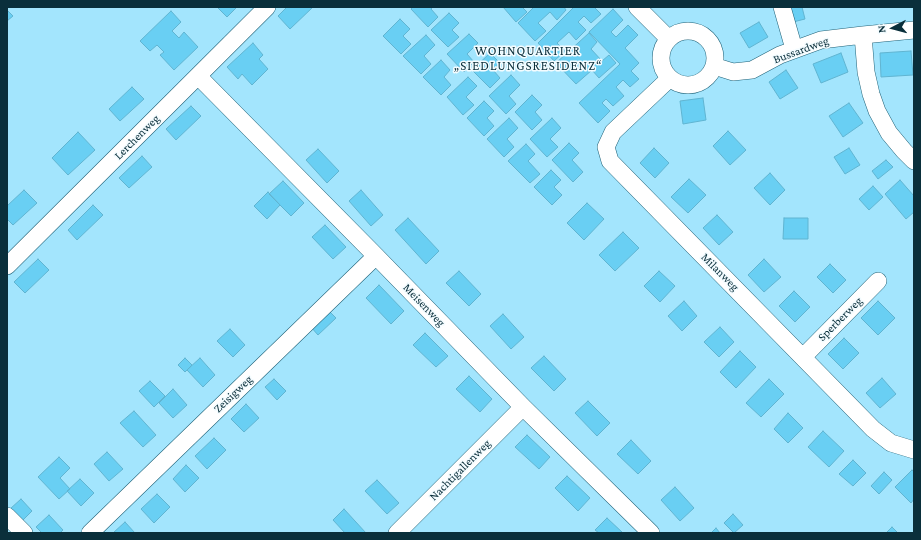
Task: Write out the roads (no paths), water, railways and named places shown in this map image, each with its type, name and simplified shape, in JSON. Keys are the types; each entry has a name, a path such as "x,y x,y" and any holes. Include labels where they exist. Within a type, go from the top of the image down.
{"street":[{"name":"Lerchenweg","path":"7,266 267,7"},
{"path":"637,7 669,39"},
{"path":"782,7 794,49"},
{"name":"Bussardweg","path":"714,66 733,72 752,70 780,54 821,40 862,34 914,30"},
{"path":"691,31 702,35 711,43 715,54 714,66 709,75 700,82 690,85 679,83 670,78 664,69 661,58 663,48 669,39 679,32 691,31"},
{"path":"862,34 870,94 889,133 914,161"},
{"name":"Meisenweg","path":"198,76 523,407 651,533"},
{"name":"Milanweg","path":"670,78 613,132 606,147 610,161 873,429 891,443 914,450"},
{"name":"Zeisigweg","path":"90,533 376,256"},
{"name":"Sperberweg","path":"803,357 878,281"},
{"name":"Nachtigallenweg","path":"397,533 523,407"},
{"path":"7,516 24,533"}],"district":[{"name":"WOHNQUARTIER „SIEDLUNGSRESIDENZ“","path":"528,58"}]}
